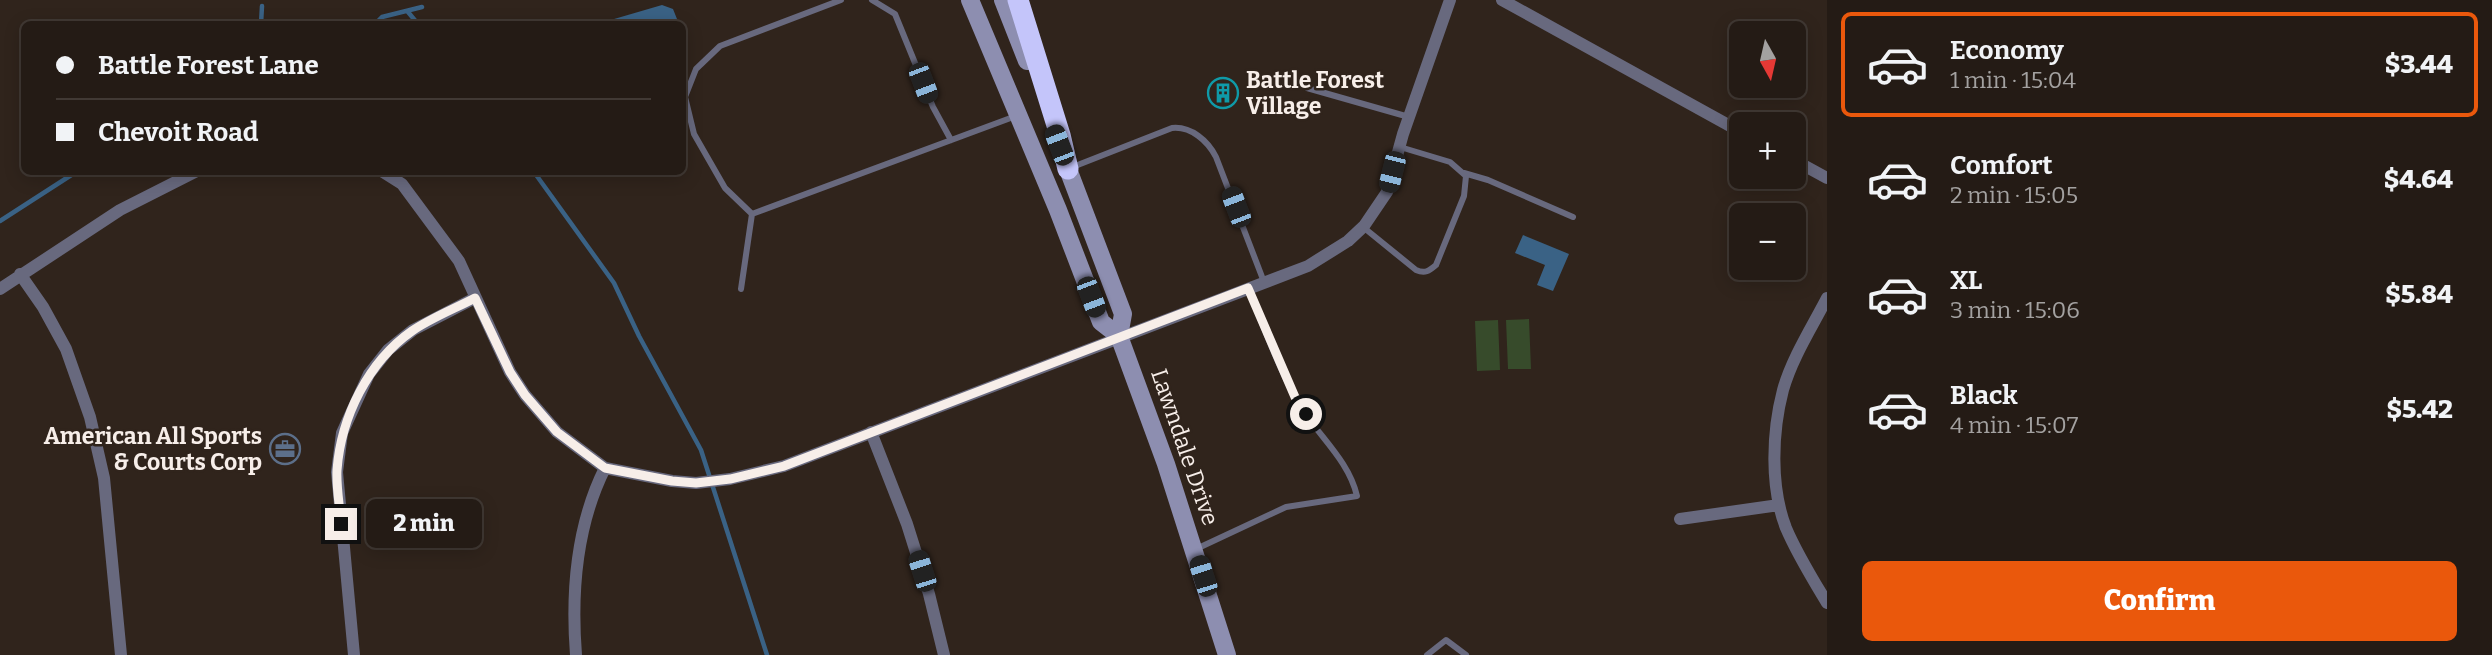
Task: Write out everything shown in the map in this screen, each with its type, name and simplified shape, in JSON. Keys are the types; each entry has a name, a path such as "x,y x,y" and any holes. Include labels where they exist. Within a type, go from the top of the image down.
{"highway":[{"path":"1018,0 1068,169"}],"main road":[{"name":"Lawndale Drive","path":"970,0 1058,210 1101,322 1119,336"},
{"name":"Lawndale Drive","path":"1003,0 1123,314 1119,336 1166,464 1227,655"}],"street":[{"path":"388,175 402,184 459,261 510,372 525,395 557,432 605,468 672,481 696,483 730,479 784,466 1308,266 1331,253 1363,227 1387,192 1399,146 1450,0"},
{"path":"1502,0 1729,125"},
{"path":"1806,167 1827,178"},
{"path":"0,289 120,210 189,175"},
{"path":"20,274 43,307 66,349 90,417 103,478 121,655"},
{"path":"354,655 337,472 342,433 369,374 388,350 413,330 475,298"},
{"path":"1827,298 1807,334 1784,389 1777,424 1775,472 1779,505 1785,525 1798,556 1827,603"},
{"path":"871,432 907,524 929,594 944,655"},
{"path":"576,655 573,608 576,572 593,491 605,468"},
{"path":"1680,519 1779,505"}],"lane":[{"path":"686,94 696,69 720,46 841,0"},
{"path":"872,0 895,14 933,107 951,140"},
{"path":"1307,88 1409,117"},
{"path":"686,101 694,134 724,188 752,214"},
{"path":"752,214 1017,116"},
{"path":"1068,169 1172,128 1189,130 1205,141 1216,157 1264,282"},
{"path":"1399,146 1450,162 1464,173 1488,180 1573,217"},
{"path":"1363,227 1411,268 1422,273 1429,272 1436,265 1464,196 1467,187 1464,173"},
{"path":"741,289 752,214"},
{"path":"1194,550 1286,506 1357,496 1347,468 1295,397 1248,288"},
{"path":"1427,655 1446,640 1466,655"}],"green space":[{"path":"1529,319 1531,369 1508,369 1506,320"},
{"path":"1498,320 1500,370 1477,371 1475,321"}],"water":[{"path":"662,5 673,9 678,21 607,21"},
{"path":"1523,235 1569,254 1553,291 1537,285 1545,265 1515,253"}],"waterway":[{"path":"261,21 262,6"},
{"path":"378,21 382,17 422,7"},
{"path":"408,12 416,21"},
{"path":"0,221 71,175"},
{"path":"536,175 614,283 639,336 701,450 767,655"}],"place":[{"name":"Battle Forest Village","path":"1223,93"},
{"name":"American All Sports & Courts Corp","path":"285,449"}],"route":[{"path":"341,524 337,472 342,433 369,374 388,350 413,330 475,298 510,372 543,418 557,432 605,468 672,481 696,483 730,479 784,466 1248,288 1295,397 1306,414"}]}
